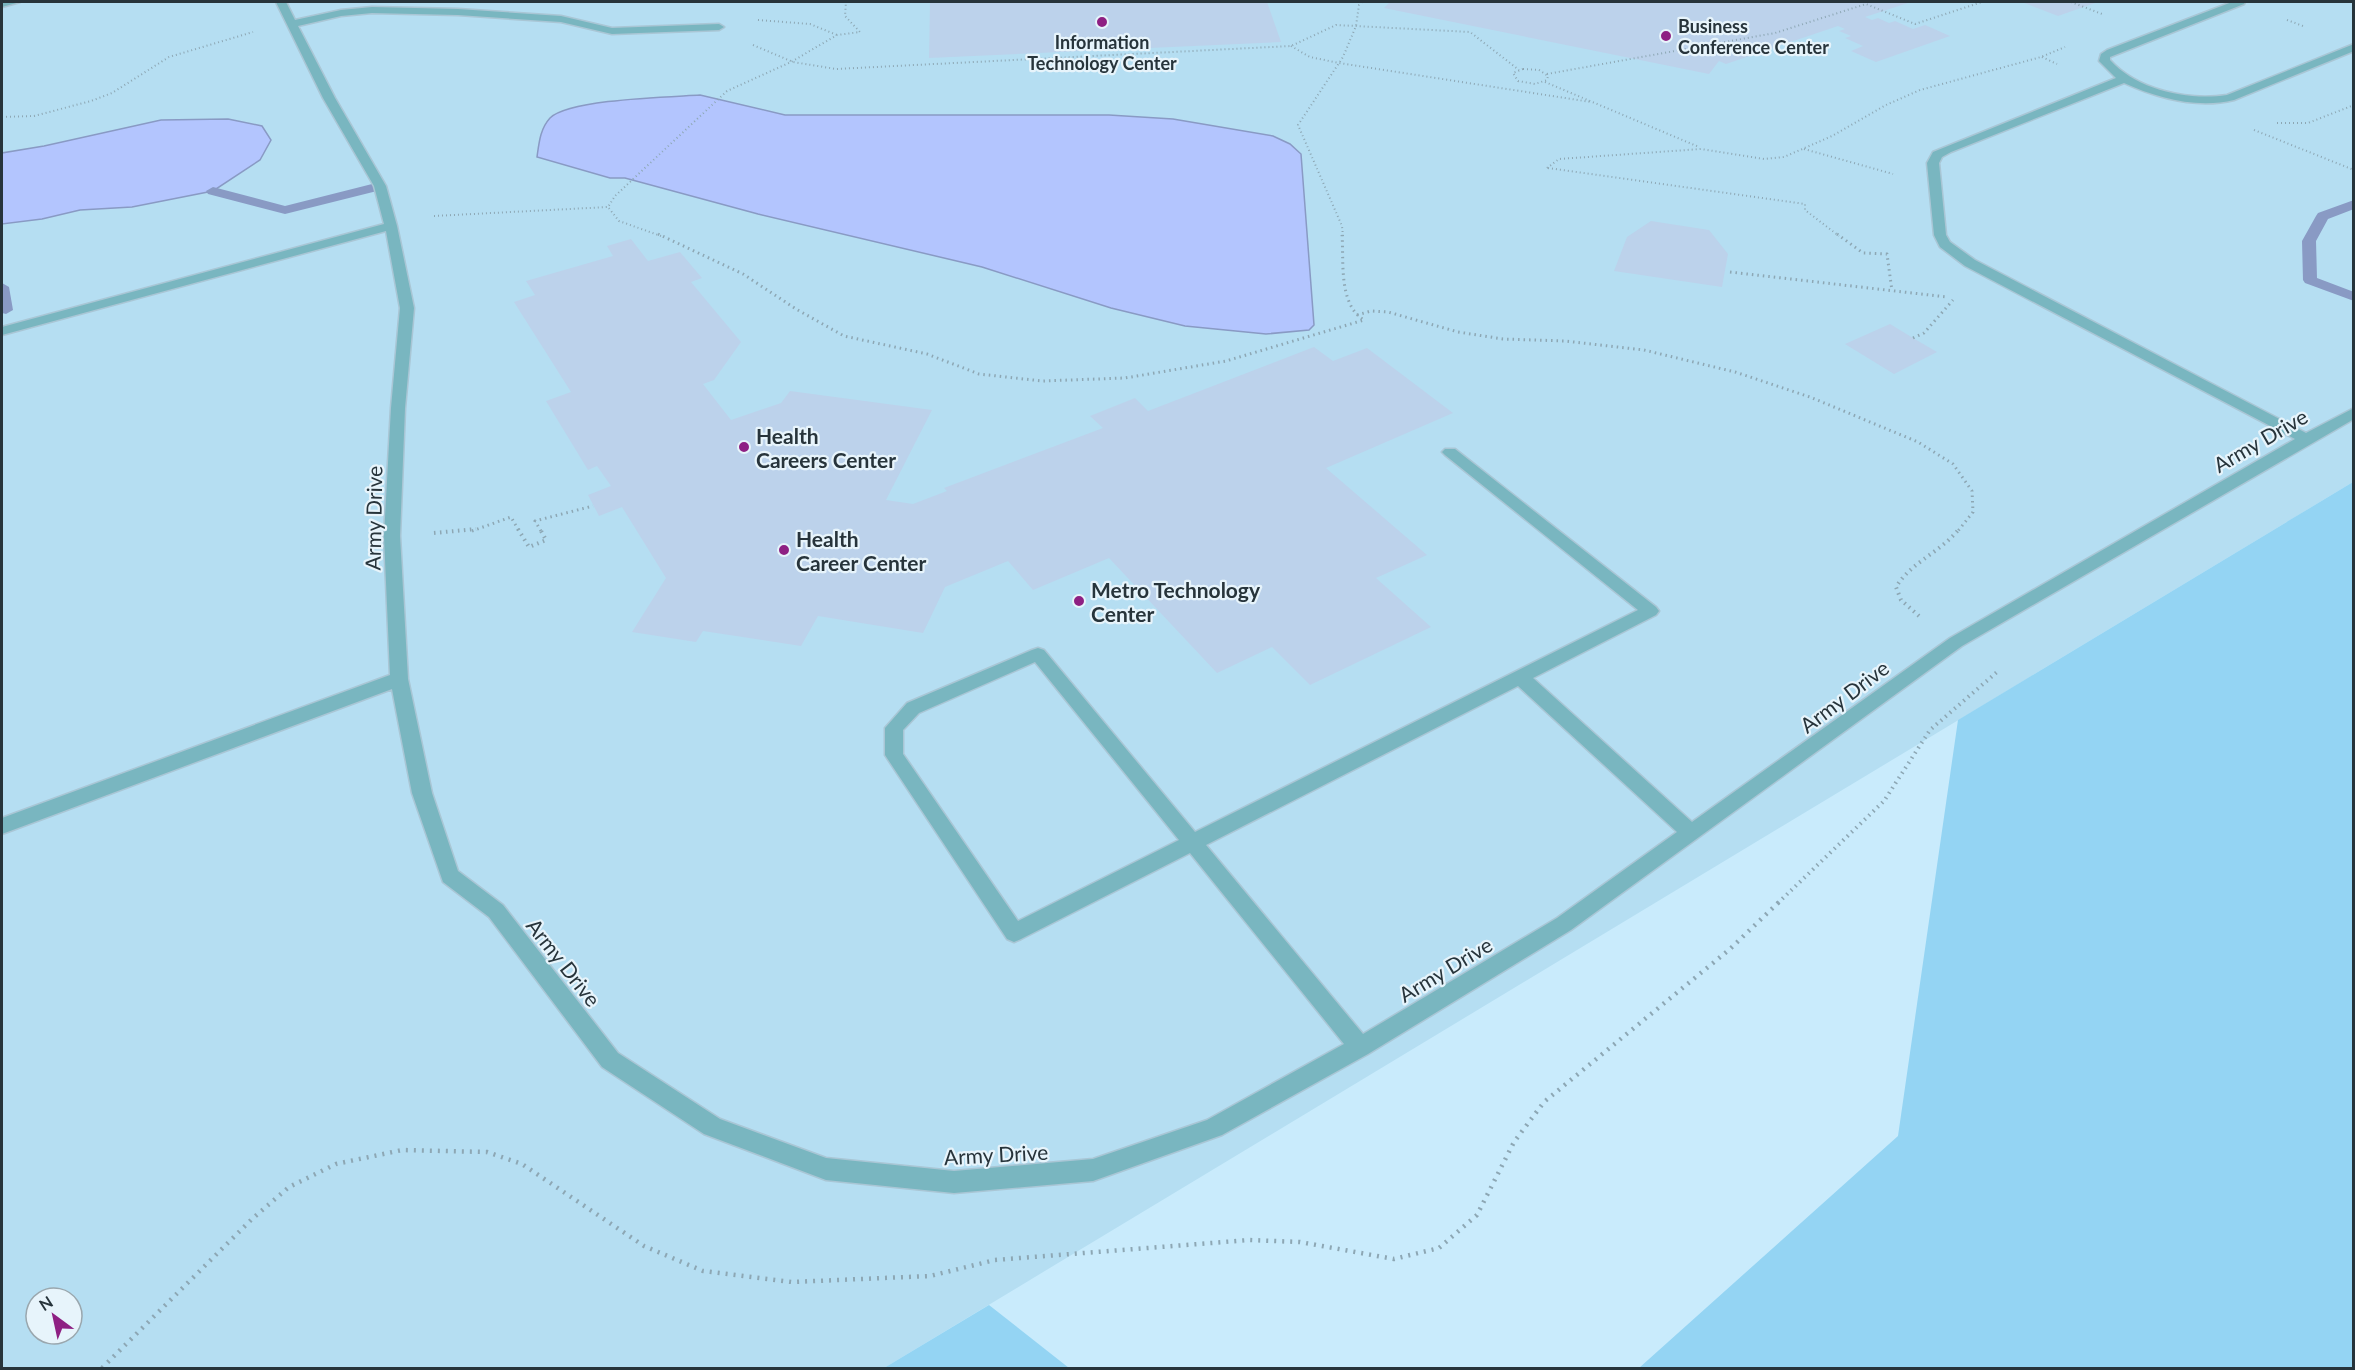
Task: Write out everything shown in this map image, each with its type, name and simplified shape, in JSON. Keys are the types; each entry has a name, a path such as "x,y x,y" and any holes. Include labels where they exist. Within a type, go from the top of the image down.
{"street":[{"path":"2,4 15,2"},
{"name":"Army Drive","path":"281,2 329,98 380,186 391,226 407,308 398,408 392,536 399,679 422,793 450,876 496,910 610,1060 712,1127 826,1169 954,1182 1093,1170 1214,1128 1360,1047 1564,924 1956,642 2354,412"},
{"path":"2240,2 2105,56 2104,61 2108,67 2125,78 2172,96 2196,101 2220,101 2354,47"},
{"path":"292,24 341,13 372,10 458,12 561,19 612,30 719,27"},
{"path":"2125,78 1937,155 1933,163 1940,235 1945,244 1956,254 2306,439"},
{"path":"2,331 391,226"},
{"path":"1360,1047 1193,843 1038,654 913,708 894,728 894,754 1014,933 1193,843 1650,611 1450,452"},
{"path":"1520,677 1691,833"},
{"path":"2,826 399,679"}],"path":[{"path":"608,207 615,196 727,92 791,62 837,35 860,32 845,16 846,2"},
{"path":"608,207 619,221 649,230 743,274 796,309 844,336 927,354 979,374 1042,381 1125,378 1226,361 1364,320 1356,315 1346,297 1342,226 1298,124 1339,63 1356,26 1359,4 1362,2"},
{"path":"1908,26 1982,2"},
{"path":"1701,149 1545,82 1529,84 1518,81 1513,73 1519,70 1534,69 1547,74 1775,33 1866,4 1915,24"},
{"path":"757,16 755,20 813,23 827,27 837,35"},
{"path":"2287,20 2303,26"},
{"path":"751,44 791,62 814,68 836,69 1291,45 1336,25 1470,32 1519,70"},
{"path":"2,117 34,116 91,101 112,93 169,57 253,32"},
{"path":"1892,291 1887,255 1863,253 1805,210 1806,204 1547,168 1559,159 1701,149 1764,159 1784,157 1832,136 1886,105 1920,90 2041,57 2074,44"},
{"path":"1291,45 1310,57 1339,63 1591,102"},
{"path":"1545,82 1548,78 1547,74"},
{"path":"2248,128 2354,170"},
{"path":"1804,149 1935,186"},
{"path":"434,216 608,207"},
{"path":"1730,272 1955,298 1924,333 1913,338"},
{"path":"1356,315 1371,311 1388,312 1458,332 1644,350 1675,357 1735,372 1810,396 1918,442 1953,464 1971,491 1974,512 1951,540 1903,574 1896,587 1901,600 1919,616"},
{"path":"392,536 472,531 511,517 529,547 546,540 535,521 593,506"}],"shaded area":[{"name":"Metro Technology Center","path":"2,2 2353,2 2353,482 884,1368 2,1368"},
{"path":"700,95 785,115 1109,115 1173,119 1273,136 1290,144 1301,154 1314,325 1309,330 1266,334 1185,326 1111,308 982,267 758,214 625,178 610,178 537,157 540,136 544,127 550,118 561,112 621,100"},
{"path":"228,119 262,126 271,140 260,160 213,191 132,207 80,210 42,219 2,224 2,153 161,120"},
{"path":"2353,482 2353,1368 1639,1368 1898,1136 1958,720"},
{"path":"989,1305 1069,1368 884,1368"}],"building":[{"name":"Information Technology Center","path":"930,2 1267,2 1281,42 929,58"},
{"name":"Business Conference Center","path":"1390,2 1911,2 1865,17 1872,20 1878,18 1889,23 1895,21 1913,29 1925,25 1950,36 1876,62 1851,51 1863,46 1845,38 1851,36 1839,31 1845,29 1838,26 1726,64 1719,61 1709,74 1384,8"},
{"path":"2022,2 2098,2 2058,16"},
{"path":"1651,221 1709,230 1728,254 1722,287 1614,271 1627,237"},
{"name":"Health Careers Center","path":"631,239 648,261 680,252 702,278 691,282 741,342 714,380 703,384 731,420 781,403 790,391 932,410 886,500 913,504 947,491 944,488 1103,428 1090,416 1135,398 1148,411 1314,347 1333,361 1367,348 1453,413 1326,468 1427,555 1376,578 1431,627 1310,685 1272,647 1217,673 1109,558 1033,590 1008,561 945,587 923,633 818,616 801,646 703,631 696,642 632,632 666,578 622,507 599,516 588,495 611,486 597,466 588,470 546,401 571,392 514,302 535,295 526,281 613,256 607,246"},
{"path":"1890,324 1937,352 1894,374 1845,344"}],"waterway":[{"path":"213,191 285,210 380,186"},
{"path":"2354,204 2323,216 2309,241 2310,280 2354,297"},
{"path":"2,287 6,310"}],"place":[{"name":"Information Technology Center","path":"1102,22"},
{"name":"Business Conference Center","path":"1666,36"},
{"name":"Health Careers Center","path":"744,447"},
{"name":"Health Career Center","path":"784,550"},
{"name":"Metro Technology Center","path":"1079,601"}]}
